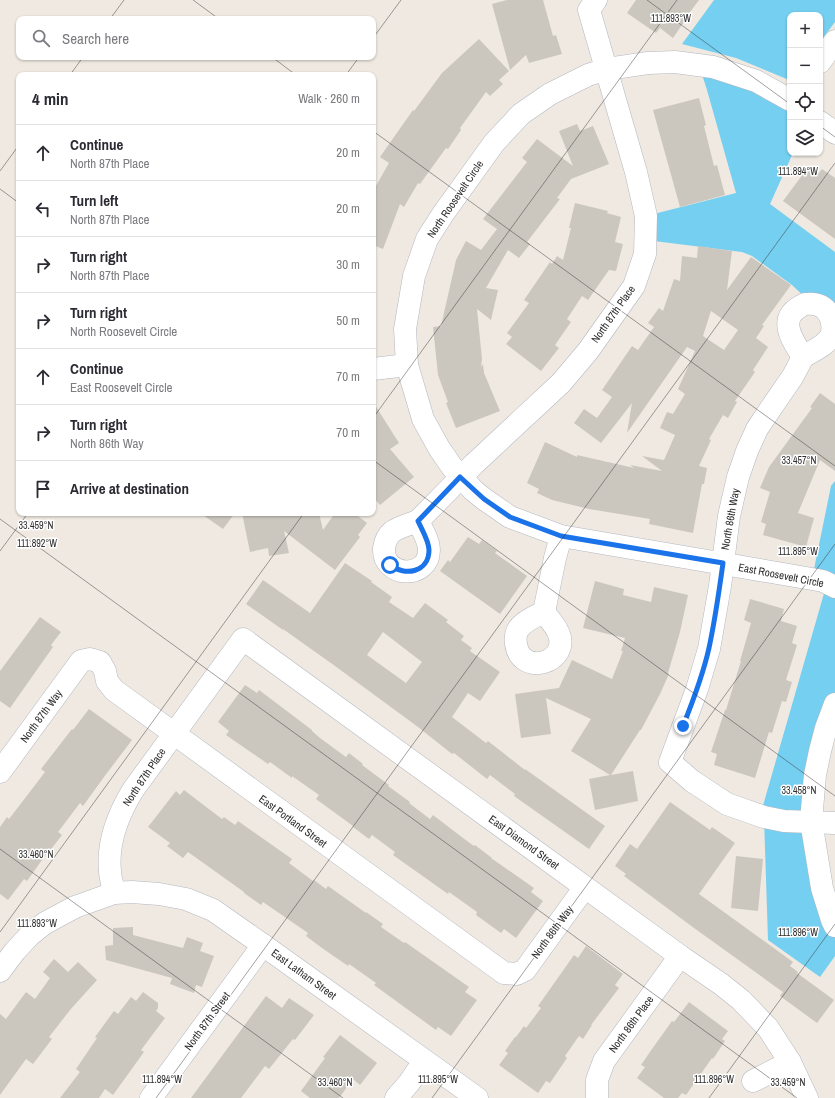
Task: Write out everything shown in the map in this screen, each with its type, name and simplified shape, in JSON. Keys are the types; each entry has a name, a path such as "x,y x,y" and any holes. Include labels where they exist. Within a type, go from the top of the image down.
{"street":[{"name":"North 87th Place","path":"418,521 460,477 561,383 588,351 634,286 645,254 646,216 636,172 589,10 596,0"},
{"path":"823,58 835,41"},
{"path":"607,69 648,63 675,62 713,66 756,81 787,98"},
{"name":"North Roosevelt Circle","path":"561,536 510,517 484,499 460,477 452,467 439,448 423,419 407,365 405,329 414,276 427,239 494,143 521,114 550,94 588,75 607,69"},
{"path":"823,124 835,133"},
{"name":"North 86th Way","path":"803,357 793,376 757,430 738,477 729,516 720,586 709,649 697,689 670,762 692,781 727,804 764,817 784,820 811,821"},
{"path":"376,369 407,365"},
{"path":"544,612 555,557 561,536"},
{"name":"East Roosevelt Circle","path":"561,536 823,581 835,587"},
{"name":"North 87th Place","path":"114,893 110,870 111,850 114,830 125,803 243,639"},
{"name":"East Diamond Street","path":"243,639 680,956 721,984 741,1000 768,1028 790,1062 807,1098"},
{"name":"East Portland Street","path":"81,661 90,659 100,662 105,671 107,680 114,690 504,973 517,974"},
{"name":"North 87th Way","path":"0,772 81,661"},
{"path":"835,704 826,728 820,751 811,821 822,888 835,926"},
{"path":"811,821 835,823"},
{"name":"North 86th Way","path":"517,974 525,970 586,887"},
{"name":"East Latham Street","path":"114,893 132,892 159,894 186,899 213,910 477,1098"},
{"path":"0,971 15,951 30,935 45,923 75,907 114,893"},
{"name":"North 87th Street","path":"150,1098 263,945"},
{"name":"North 86th Place","path":"596,1098 597,1080 604,1061 680,956"},
{"path":"396,1098 409,1083 424,1061"},
{"path":"753,1081 790,1062"}],"water":[{"path":"714,0 835,0 835,22 823,38 823,12 787,12 787,79 736,58 682,44"},
{"path":"699,65 787,99 787,156 792,156 770,204 835,252 835,332 812,304 792,285 752,256 742,252 646,240 646,216 736,193"},
{"path":"835,481 835,704 815,775 835,926 835,956 820,977 768,940 764,818 760,816 827,583 812,579 831,486"}],"building":[{"path":"507,0 543,0 553,36 556,35 562,54 529,63 526,55 510,70 492,4"},
{"path":"636,0 699,0 673,38 660,28 656,33 627,13"},
{"path":"479,39 509,71 499,80 503,84 490,96 486,92 460,128 461,130 448,149 446,148 420,184 418,183 404,207 400,204 383,249 376,246 376,186 389,163 380,157 413,110 414,111 442,73"},
{"path":"699,98 714,166 717,165 725,195 680,207 653,110"},
{"path":"577,124 580,131 593,126 609,164 571,179 557,198 560,199 527,242 530,244 519,258 508,250 486,288 498,290 491,320 477,309 482,359 481,367 483,364 484,373 500,411 456,428 446,403 448,402 438,375 433,327 441,326 456,260 466,241 481,250 497,229 483,219 527,162 522,158 537,139 573,166 559,131"},
{"path":"809,166 819,173 822,169 835,178 835,239 783,201"},
{"path":"575,203 608,211 607,213 621,217 615,242 623,244 616,271 609,270 588,300 582,296 567,319 571,322 555,345 559,348 541,371 506,344 512,337 507,333 529,303 524,300 550,262 552,264 557,256 563,260 571,228 569,228"},
{"path":"698,246 732,251 727,290 751,257 791,285 762,325 764,326 756,338 768,347 753,370 755,372 735,401 737,402 728,418 723,415 709,439 711,440 699,466 707,468 704,484 702,484 693,533 649,524 650,519 589,509 552,500 537,493 539,489 527,483 545,442 577,457 577,455 634,468 630,465 662,471 642,456 664,460 675,435 660,428 667,412 673,414 685,394 678,389 695,351 687,347 627,433 632,403 601,443 574,423 584,409 597,418 612,397 602,390 632,346 638,350 654,327 648,323 659,308 663,311 674,279 680,281 682,256 697,258","holes":["711,311 738,330 724,350 703,336"]},
{"path":"820,393 835,404 835,471 820,460 798,513 814,518 806,547 763,535 766,524 761,522 770,492 760,488 769,467 812,408 810,407"},
{"path":"376,407 399,443 390,449 414,477 380,505 376,500"},
{"path":"204,516 233,516 223,529"},
{"path":"243,516 320,516 323,530 333,516 358,516 367,523 358,535 360,537 335,570 284,531 289,553 269,556 268,548 250,552"},
{"path":"468,537 479,544 482,540 497,551 495,553 527,576 500,614 440,571 448,560 450,562"},
{"path":"345,563 372,581 371,582 392,597 389,602 413,618 425,603 448,620 446,622 464,636 461,640 472,648 470,651 500,672 480,701 468,693 452,717 486,743 488,741 525,770 605,826 589,849 514,796 515,794 490,775 487,779 335,666 246,604 263,580 310,613","holes":["383,632 422,662 406,683 367,655"]},
{"path":"595,581 624,589 623,595 651,602 654,587 688,595 680,632 668,673 669,674 641,730 611,775 633,771 638,801 595,810 589,779 610,775 571,751 591,719 546,698 551,734 521,738 515,694 559,688 572,660 612,679 623,651 621,651 625,638 583,628"},
{"path":"750,599 784,609 781,621 797,626 792,643 797,645 786,680 792,682 786,702 782,701 772,733 769,732 755,778 714,765 717,754 711,752 726,710 751,623 744,620"},
{"path":"40,617 61,632 51,645 53,647 10,708 0,701 0,671"},
{"path":"245,685 257,693 259,690 346,757 349,753 430,819 433,815 534,888 531,892 543,901 516,938 504,929 501,933 476,915 477,912 449,892 448,894 393,855 395,852 372,835 369,839 316,799 319,795 270,762 268,764 226,735 229,731 218,722"},
{"path":"89,709 132,740 83,806 80,803 58,832 62,835 27,881 24,879 8,900 0,894 0,827 7,817 9,819 45,772 41,769"},
{"path":"184,790 222,819 224,817 235,825 238,821 292,859 289,863 313,881 314,880 326,889 328,886 383,924 381,927 469,987 465,992 477,1000 451,1036 438,1027 436,1030 374,985 376,983 349,964 348,966 322,948 306,936 308,933 263,902 261,905 188,852 183,858 167,846 170,843 148,827 176,791 180,795"},
{"path":"670,802 710,830 712,827 735,843 699,894 793,962 790,966 798,972 797,973 834,1000 817,1023 780,996 783,992 624,876 626,874 615,866 630,844 637,849"},
{"path":"736,856 763,859 758,911 731,908"},
{"path":"133,927 133,935 183,948 187,937 203,943 200,951 214,956 202,987 196,985 194,993 170,984 172,978 106,960 105,946 113,945 113,928"},
{"path":"586,946 623,974 615,985 619,988 591,1025 583,1039 579,1036 565,1056 567,1058 550,1083 546,1081 538,1093 499,1065 508,1053 505,1051 524,1026 526,1028 541,1008 538,1006 574,955 578,958"},
{"path":"54,959 68,972 78,962 97,980 70,1010 49,1037 52,1039 33,1064 26,1059 0,1095 0,1014 6,1019 26,992 35,999 50,978 43,972"},
{"path":"143,992 158,1003 158,1008 156,1011 165,1018 141,1050 144,1052 113,1095 105,1089 99,1098 60,1098 80,1072 76,1069 97,1038 95,1037 114,1011 118,1014 131,997 136,1001"},
{"path":"266,996 282,1008 289,998 314,1015 295,1040 293,1039 269,1069 265,1066 241,1098 191,1098"},
{"path":"689,1002 728,1031 722,1039 725,1041 686,1095 682,1093 678,1098 664,1098 637,1078 645,1067 641,1065 672,1021 674,1022"},
{"path":"340,1035 377,1063 360,1085 353,1079 339,1098 310,1098 301,1091 325,1058 323,1057"}],"route":[{"path":"390,565 403,572 410,572 423,565 429,551 428,543 418,521 460,477 484,499 510,517 561,536 723,563 709,649 697,689 683,726"}]}
